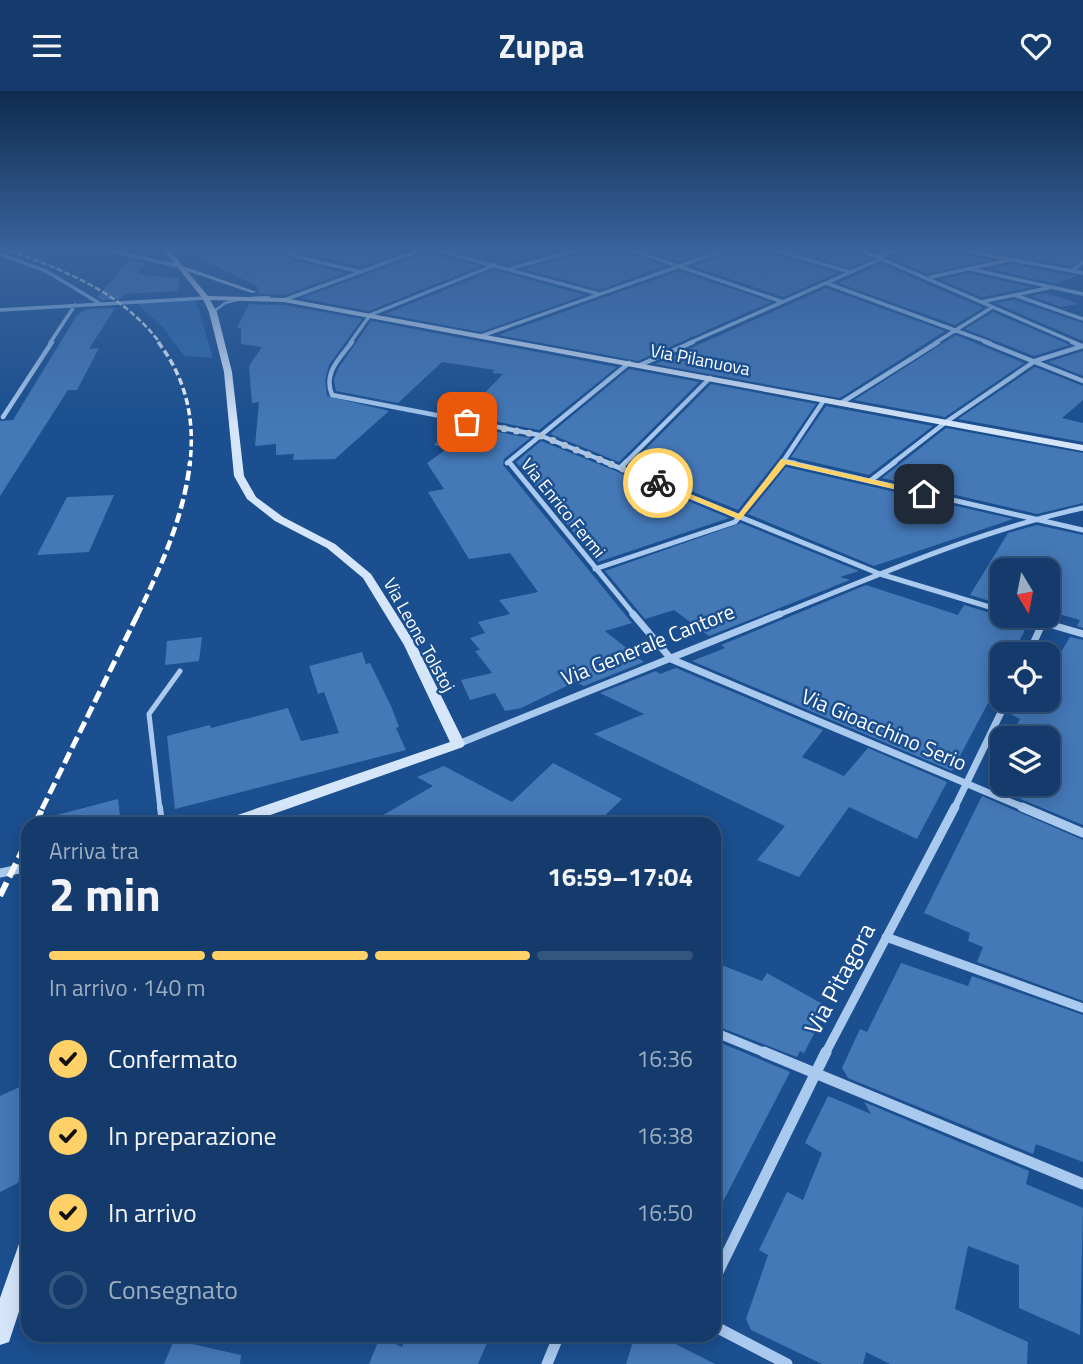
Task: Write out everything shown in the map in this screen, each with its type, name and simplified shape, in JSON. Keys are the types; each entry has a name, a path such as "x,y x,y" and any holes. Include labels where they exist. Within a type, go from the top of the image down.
{"street":[{"path":"0,310 39,307"},
{"path":"3,417 73,307"},
{"name":"Via Leone Tolstoj","path":"211,307 228,372 239,476 252,499 279,519 331,547 367,576 410,645 458,744"},
{"name":"Via Pilanuova","path":"326,307 1083,448"},
{"path":"389,307 370,315 329,374 328,385 332,395 345,400 539,435 880,574 990,607"},
{"path":"481,336 561,307"},
{"path":"640,365 771,307"},
{"path":"894,307 1083,381"},
{"path":"1050,307 1083,319"},
{"path":"841,403 991,308 1083,346"},
{"path":"870,481 946,422 1035,362 1083,346"},
{"name":"Via Enrico Fermi","path":"629,363 507,463 671,659"},
{"path":"620,468 710,378"},
{"path":"595,569 740,517 784,461 824,400"},
{"path":"784,461 1083,530"},
{"name":"Via Generale Cantore","path":"249,817 458,744 880,574 1033,519 1083,508"},
{"path":"1060,627 1083,634"},
{"name":"Via Gioacchino Serio","path":"671,659 1083,833"},
{"name":"Via Pitagora","path":"721,1266 814,1075 967,785 1001,712"},
{"path":"0,873 21,868"},
{"path":"886,937 1083,1008"},
{"path":"721,1035 1083,1184"},
{"path":"0,1333 21,1270"},
{"path":"721,1330 787,1364"},
{"path":"547,1364 556,1342"}],"lane":[{"path":"213,312 221,307"},
{"path":"161,817 149,714 180,671"}],"shaded area":[{"path":"141,307 198,307 213,358 184,356 163,327"}],"building":[{"path":"247,307 297,307 362,319 329,365 325,380 327,396 389,411 335,459 293,460 294,454 276,455 276,444 255,446 259,402 252,403 249,366 262,347 241,344 241,328 237,328"},
{"path":"350,307 378,307 369,311"},
{"path":"401,307 550,307 481,332 385,314"},
{"path":"576,307 759,307 638,361 498,335"},
{"path":"782,307 880,307 945,331 840,398 655,364"},
{"path":"906,307 983,308 955,325"},
{"path":"1005,307 1036,307 1083,323 1083,341"},
{"path":"115,308 89,349 99,348 77,390 68,390 0,496 0,421 13,420 77,315 86,309"},
{"path":"993,312 1069,345 1034,356 965,329"},
{"path":"371,321 617,367 539,430 463,415 503,374 492,373 495,370 442,362 398,403 336,391 334,380 338,369"},
{"path":"956,335 1024,363 945,417 854,400"},
{"path":"1083,351 1083,376 1048,362"},
{"path":"1035,367 1083,386 1083,400 1062,418 1083,423 1083,442 958,419"},
{"path":"629,369 699,382 619,462 550,434"},
{"path":"711,384 816,404 779,458 738,510 629,466"},
{"path":"826,406 933,426 869,475 791,457"},
{"path":"455,424 530,438 504,459 503,465 632,623 605,631 644,662 584,686 575,682 521,708 505,711 495,693 470,700 461,680 492,673 475,651 480,650 470,638 485,633 478,622 510,614 499,600 538,592 510,553 469,559 428,492 444,489 427,463 448,448 434,445"},
{"path":"946,428 1083,453 1083,503 1037,514 882,478"},
{"path":"541,441 729,518 598,562 516,462"},
{"path":"786,467 1013,519 874,566 748,514"},
{"path":"114,495 89,552 37,555 67,497"},
{"path":"741,523 859,571 840,577 850,580 709,636 674,610 645,619 605,571"},
{"path":"1037,525 1083,535 1083,628 1077,626 1080,620 1060,614 1060,558 993,558 1008,533"},
{"path":"990,562 990,601 970,595"},
{"path":"866,585 958,615 964,605 990,613 990,628 1024,628 1019,642 990,642 990,704 988,703 952,771 692,661 725,648 721,645"},
{"path":"202,637 199,661 165,665 167,641"},
{"path":"1070,637 1083,640 1083,825 1013,796 1060,796 1060,726 1016,726 1020,719 1008,713 1060,712 1060,654"},
{"path":"362,652 366,664 370,663 391,706 399,727 396,728 406,750 175,809 167,736 210,725 211,728 288,708 301,741 339,733 324,692 318,694 309,666"},
{"path":"676,668 823,730 802,757 844,776 868,748 947,782 917,839 849,807 799,877 757,860 785,826 594,734 644,714 600,693 656,671 660,674"},
{"path":"553,763 622,799 603,817 380,817 433,786 417,777 444,766 512,802"},
{"path":"982,796 1083,840 1083,1001 977,962 983,947 968,941 970,933 924,913"},
{"path":"118,799 120,817 49,817"},
{"path":"901,963 968,986 972,976 1083,1015 1083,1162 1036,1144 1033,1154 848,1078 842,1068 860,1029 867,1032"},
{"path":"721,965 762,981 767,973 828,1007 804,1053 800,1051 797,1057 721,1028"},
{"path":"721,1043 790,1072 721,1205"},
{"path":"21,1086 21,1175 18,1183 0,1192 0,1096"},
{"path":"828,1096 871,1114 864,1102 1029,1171 1026,1184 1083,1208 1080,1335 1019,1308 1019,1265 968,1246 955,1309 1028,1342 1027,1364 890,1364 866,1352 863,1364 822,1364 751,1330 746,1319 768,1255 759,1250 787,1192 803,1200 822,1153 805,1143"},
{"path":"173,1342 241,1355 240,1364 164,1364"},
{"path":"378,1342 391,1342 402,1347 404,1342 487,1343 478,1364 369,1364"},
{"path":"633,1342 672,1342 715,1364 626,1364"}],"railway":[{"path":"125,307 160,343"},
{"path":"158,342 176,370 186,400 191,431 190,463"},
{"path":"137,616 177,522 190,462"},
{"path":"42,809 138,614"},
{"path":"38,817 43,807"},
{"path":"0,896 21,853"}],"way so far":[{"path":"467,422 539,435 658,483"}],"route":[{"path":"658,483 740,517 784,461 924,494"}]}
